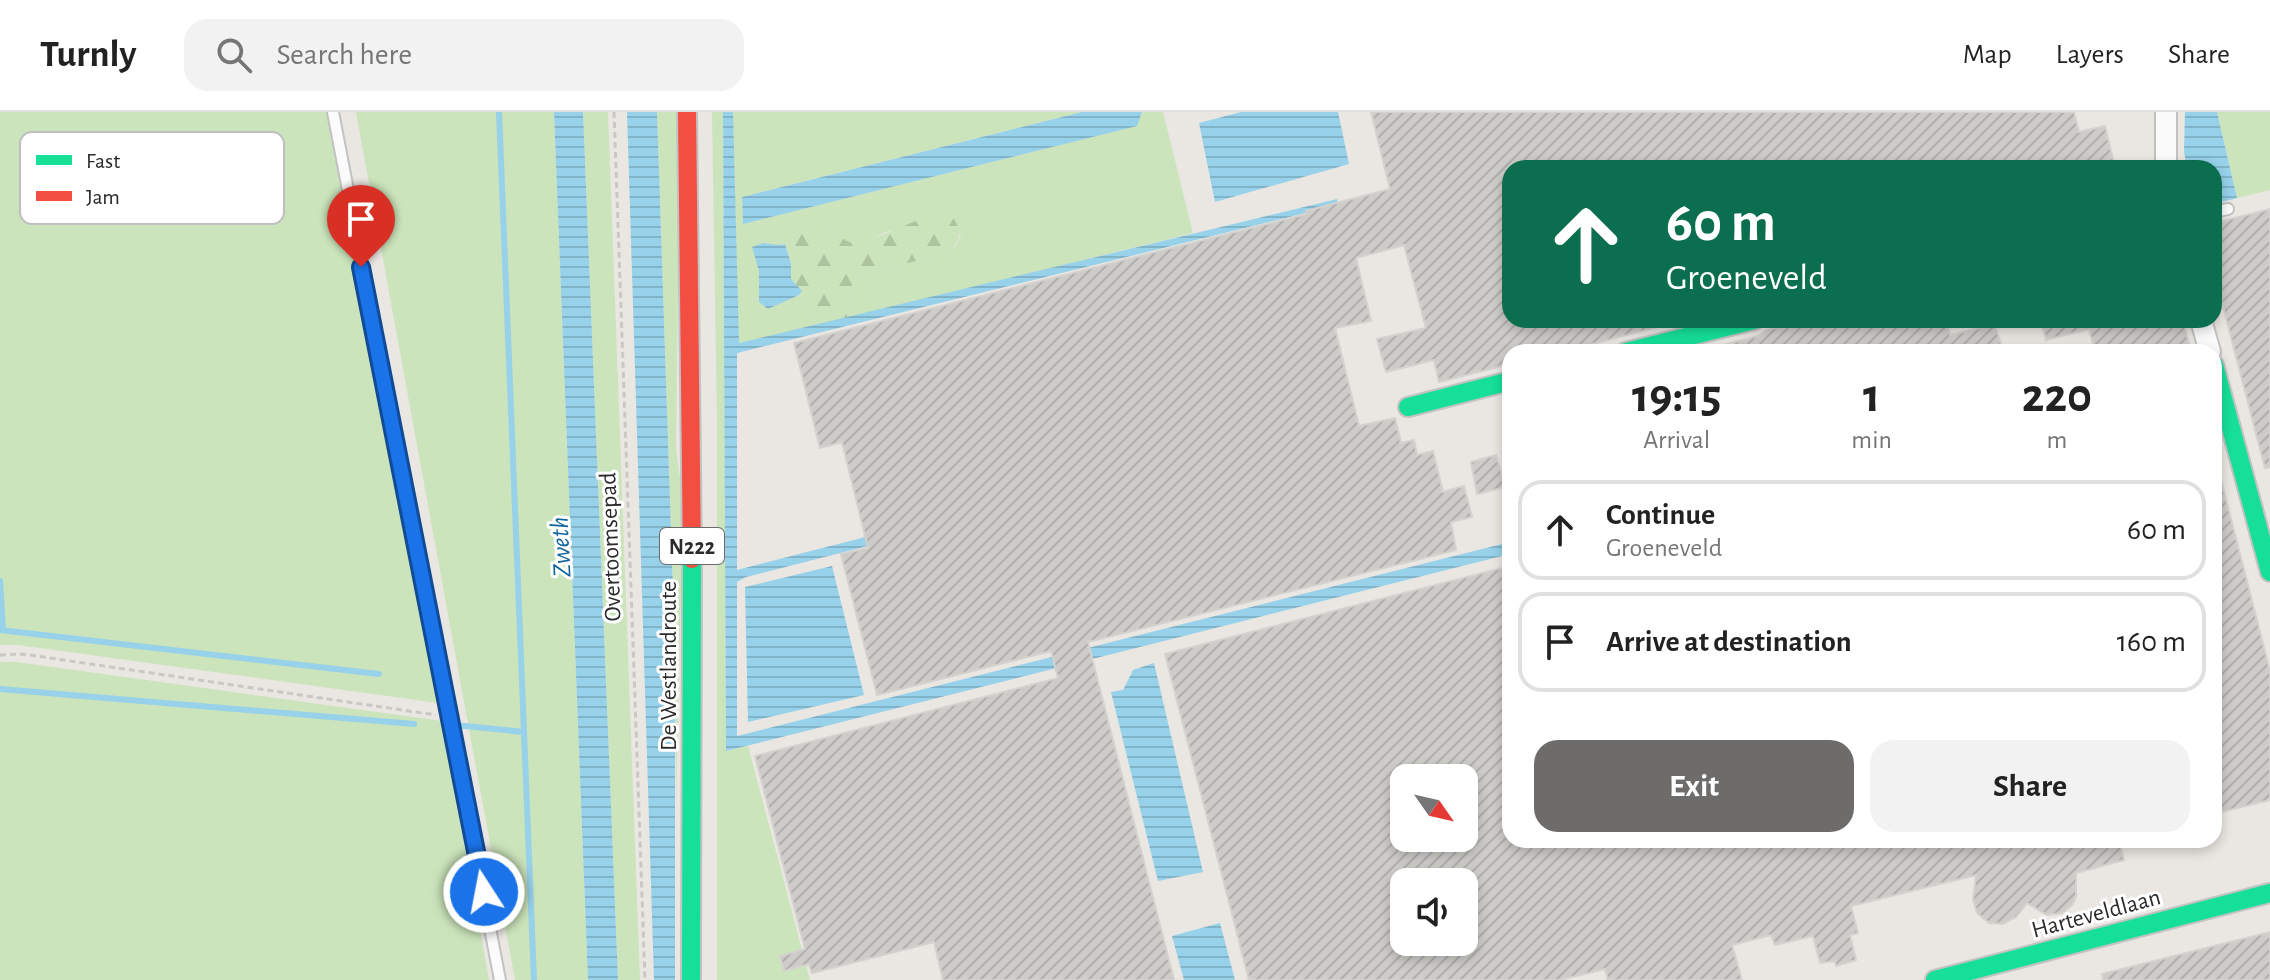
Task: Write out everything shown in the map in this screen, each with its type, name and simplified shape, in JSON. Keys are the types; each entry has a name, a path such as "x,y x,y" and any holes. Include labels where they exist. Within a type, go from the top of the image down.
{"main road":[{"name":"De Westlandroute","path":"687,112 692,439 691,980"},
{"name":"De Westlandroute","path":"704,112 709,439 708,980"},
{"path":"1658,344 1722,328"},
{"path":"1408,407 1502,383"},
{"path":"2222,395 2270,572"},
{"name":"Harteveldlaan","path":"1935,980 2270,893"}],"street":[{"path":"2166,112 2166,160"}],"lane":[{"path":"333,112 500,980"},
{"path":"2222,210 2228,209"}],"path":[{"name":"Overtoomsepad","path":"614,112 645,980"},
{"path":"0,655 23,654 451,717"}],"green space":[{"path":"0,112 331,112 438,703 0,645"},
{"path":"356,112 554,112 588,980 515,980"},
{"path":"583,112 608,112 640,980 618,980"},
{"path":"657,112 680,112 676,448 683,501 676,802 675,651"},
{"path":"712,112 723,112 726,751 748,746 810,980 717,980 717,420"},
{"path":"729,112 1082,112 742,197 743,224 1136,126 1142,112 1163,112 1193,233 853,317 848,295 850,287 864,273 947,254 957,245 961,234 888,231 870,240 851,243 822,227 801,229 785,244 763,243 755,252 759,271 759,302 768,309 799,295 817,326 739,343"},
{"path":"2217,112 2270,112 2270,190 2237,198"},
{"path":"950,214 959,235 947,254 864,273 850,287 848,295 853,317 817,326 799,295 801,291 791,279 791,262 785,244 801,229 811,225 822,227 851,243 870,240 930,215"},
{"path":"0,662 442,721 489,980 0,980"}],"water":[{"path":"554,112 583,112 618,980 588,980"},
{"path":"627,112 657,112 675,651 675,980 654,980"},
{"path":"723,112 733,112 739,343 1337,199 1338,205 737,353 737,570 1314,422 1318,431 746,577 737,582 737,736 1502,544 1502,556 726,751"},
{"path":"1082,112 1142,112 1137,126 743,224 742,197"},
{"path":"1241,112 1338,112 1349,164 1215,202 1199,123"},
{"path":"2185,112 2217,112 2237,198 2222,202 2222,160 2186,160"},
{"path":"763,243 785,244 791,263 791,279 802,291 768,309 759,302 759,271 752,247"},
{"path":"832,566 864,695 748,722 745,587"},
{"path":"1154,663 1203,872 1158,881 1111,692 1123,690 1133,670"},
{"path":"1220,923 1235,980 1184,980 1172,936"}],"building":[{"path":"1371,112 2074,112 2079,132 2105,126 2113,160 1502,160 1502,328 1653,328 1593,344 1502,344 1502,366 1439,382 1434,360 1386,372 1377,339 1426,328 1404,245 1356,258 1371,321 1335,328 1359,426 1395,418 1401,443 1414,440 1417,455 1433,451 1443,492 1464,486 1472,517 1451,522 1456,550 1088,642 1174,980 943,980 934,942 812,973 809,964 784,971 780,956 805,949 755,756 1058,678 1051,651 877,695 841,554 868,548 842,442 820,448 794,343 1307,214 1306,211 1390,189"},
{"path":"2270,209 2270,467 2265,468 2222,303 2222,221"},
{"path":"1948,328 1950,335 1996,328 2001,344 1727,344 1758,336 1767,330"},
{"path":"2043,328 2185,328 2189,344 2093,344 2089,329 2046,340"},
{"path":"1496,455 1502,488 1477,494 1471,462"},
{"path":"2222,484 2270,671 2270,800 2222,812"},
{"path":"1502,568 1502,848 2121,848 2124,860 2076,873 2076,896 2072,905 2062,913 2047,915 2027,903 2016,917 2003,924 1989,923 1977,913 1973,900 1976,875 1851,906 1858,933 1850,935 1856,960 1836,966 1835,961 1820,963 1813,936 1775,945 1771,935 1732,945 1742,980 1608,980 1605,969 1560,980 1249,980 1165,654"},
{"path":"2270,932 2270,980 2103,980 2102,974"}],"waterway":[{"path":"499,112 534,980"},
{"path":"0,581 3,630"},
{"path":"0,630 379,674"},
{"path":"0,689 414,724"},
{"path":"455,725 524,732"}],"traffic: fast":[{"path":"1658,344 1722,328"},
{"path":"1408,407 1502,383"},
{"path":"2222,395 2270,572"},
{"path":"691,980 692,559"},
{"path":"1935,980 2270,893"}],"traffic: jam":[{"path":"687,112 692,559"}],"route":[{"path":"361,267 484,892"}],"water label":[{"name":"Zweth","path":"560,547"}]}
